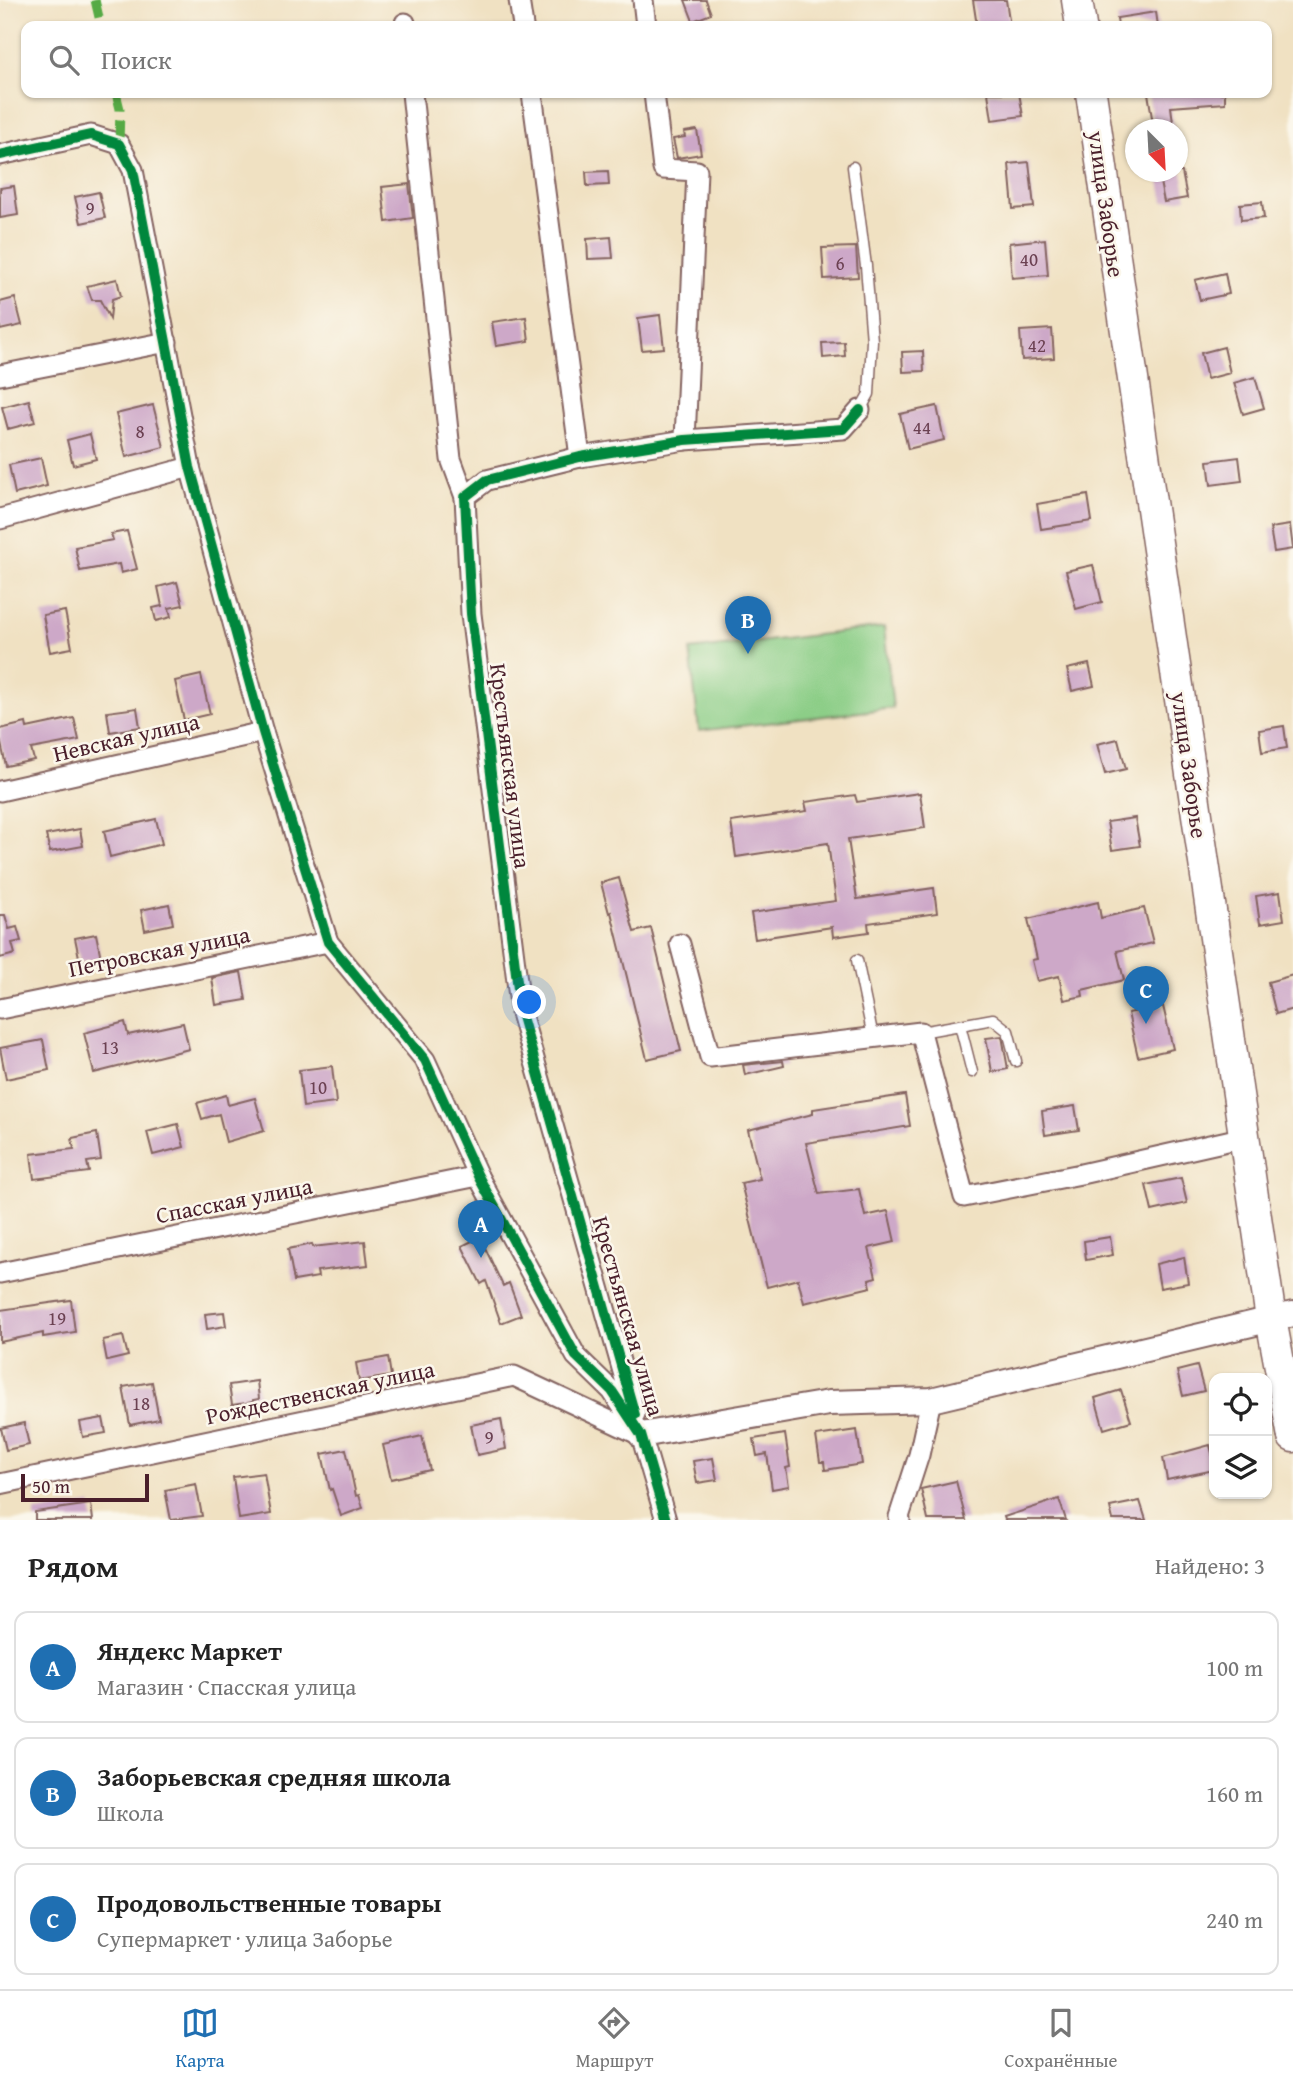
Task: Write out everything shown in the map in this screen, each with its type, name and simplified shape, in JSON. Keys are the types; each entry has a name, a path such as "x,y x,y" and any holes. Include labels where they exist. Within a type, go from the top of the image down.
{"main road":[{"path":"1077,0 1080,21"},
{"name":"улица Заборье","path":"1092,98 1245,1136 1282,1316 1293,1437"}],"street":[{"path":"519,0 522,21"},
{"path":"643,0 645,21"},
{"name":"Крестьянская улица","path":"413,98 451,459 465,498 471,614 521,1013 666,1520"},
{"path":"533,98 580,457"},
{"path":"655,98 663,169 697,171 685,440"},
{"path":"0,155 91,135 119,144 133,170 190,467 263,732 328,942 425,1060 478,1176 576,1356 612,1391 641,1436 830,1403 931,1400 1282,1316"},
{"path":"0,376 167,342"},
{"path":"465,498 487,480 580,457 685,440 843,429 860,411"},
{"path":"0,519 190,467"},
{"name":"Невская улица","path":"0,791 263,732"},
{"name":"Петровская улица","path":"0,1009 328,942"},
{"path":"680,944 710,1056 921,1031 964,1197 1081,1174 1245,1136"},
{"name":"Спасская улица","path":"0,1273 478,1176"},
{"name":"Рождественская улица","path":"0,1484 514,1376 641,1436"},
{"path":"900,1520 919,1455 931,1400"}],"lane":[{"path":"853,167 866,266 872,341 869,394 860,411"},
{"path":"857,960 873,1037"},
{"path":"921,1031 993,1019 1008,1031 1016,1061"},
{"path":"960,1025 972,1072"}],"green space":[{"path":"884,627 893,708 699,731 690,650"}],"building":[{"path":"685,0 706,0 711,14 693,21"},
{"path":"973,0 1006,0 1009,21 976,21"},
{"path":"1156,12 1157,21 1117,21 1117,18"},
{"path":"989,98 1020,98 1023,116 992,120"},
{"path":"1149,98 1225,98 1225,103 1171,107 1173,119 1152,119"},
{"path":"697,130 701,154 677,158 673,139 685,137 684,132"},
{"path":"1029,162 1034,207 1013,209 1009,164"},
{"path":"608,171 609,185 587,186 586,172"},
{"path":"1160,182 1184,182 1187,198 1164,202"},
{"path":"409,184 413,218 386,222 382,187"},
{"path":"14,186 18,215 0,218 0,188"},
{"path":"99,192 105,218 81,223 75,197"},
{"path":"1262,202 1264,218 1241,220 1240,204"},
{"path":"611,237 613,258 588,259 587,239"},
{"path":"1045,239 1048,275 1012,278 1009,243"},
{"path":"856,247 858,277 824,279 822,248"},
{"path":"1225,273 1229,294 1200,300 1195,280"},
{"path":"117,279 121,296 112,299 110,319 100,300 92,300 87,286"},
{"path":"15,298 22,325 0,330 0,302"},
{"path":"660,315 664,348 642,350 638,318"},
{"path":"526,317 529,341 496,346 492,322"},
{"path":"1052,329 1054,358 1022,360 1020,331"},
{"path":"844,342 845,356 823,358 822,343"},
{"path":"1224,347 1230,373 1207,379 1201,353"},
{"path":"923,351 924,371 903,372 902,352"},
{"path":"1255,377 1264,408 1243,414 1234,383"},
{"path":"29,400 35,422 8,429 2,407"},
{"path":"153,405 164,447 126,457 116,414"},
{"path":"937,406 944,440 908,449 900,414"},
{"path":"90,434 96,459 73,465 67,440"},
{"path":"1239,457 1242,481 1211,485 1208,461"},
{"path":"41,458 47,486 15,494 9,465"},
{"path":"1088,495 1092,521 1041,529 1037,504"},
{"path":"1290,525 1293,549 1274,552 1270,528"},
{"path":"127,531 137,569 121,573 119,564 80,571 75,547 113,540 111,534"},
{"path":"1093,565 1102,602 1076,609 1066,571"},
{"path":"177,582 183,605 169,608 171,617 156,621 153,608 162,606 158,587"},
{"path":"65,611 72,648 50,652 43,615"},
{"path":"1089,664 1094,686 1072,691 1067,669"},
{"path":"201,675 210,714 184,720 175,681"},
{"path":"137,708 140,727 110,732 107,712"},
{"path":"74,718 79,740 31,749 34,760 6,766 0,729 26,723 27,728"},
{"path":"1284,726 1287,748 1262,752 1259,730"},
{"path":"1118,739 1126,769 1105,774 1097,744"},
{"path":"920,793 925,828 848,839 857,899 934,888 937,913 868,923 869,932 833,937 832,927 755,939 751,913 836,901 828,843 736,857 731,822 807,811 805,802 855,795 857,802"},
{"path":"1135,818 1140,846 1112,850 1107,822"},
{"path":"156,819 162,844 110,857 104,831"},
{"path":"80,829 83,846 50,852 46,835"},
{"path":"619,878 634,932 651,928 681,1051 647,1059 611,912 609,913 601,883"},
{"path":"1280,892 1284,920 1260,924 1256,896"},
{"path":"1098,902 1101,918 1144,908 1153,943 1117,951 1124,980 1082,990 1083,996 1064,1000 1059,976 1037,981 1032,960 1037,959 1028,919"},
{"path":"169,904 173,924 145,930 141,910"},
{"path":"0,915 5,915 9,929 17,927 21,941 12,943 15,954 0,958"},
{"path":"96,934 101,958 80,962 75,938"},
{"path":"241,972 246,1000 216,1005 212,978"},
{"path":"1293,975 1293,1009 1276,1014 1268,982"},
{"path":"1163,1006 1173,1049 1138,1057 1128,1013"},
{"path":"125,1022 128,1035 183,1023 189,1049 94,1073 84,1033"},
{"path":"1002,1036 1008,1069 992,1072 986,1038"},
{"path":"43,1040 49,1070 6,1079 0,1048"},
{"path":"783,1061 784,1066 745,1075 743,1065"},
{"path":"332,1066 336,1103 303,1107 299,1070"},
{"path":"226,1095 228,1105 255,1098 264,1131 226,1142 219,1114 202,1119 197,1103"},
{"path":"905,1095 910,1126 806,1143 819,1194 859,1189 865,1216 888,1211 895,1242 869,1248 876,1277 869,1279 871,1287 804,1303 798,1279 767,1287 741,1183 760,1179 748,1130 813,1114 813,1109"},
{"path":"1075,1106 1079,1130 1045,1135 1042,1111"},
{"path":"178,1124 184,1147 153,1155 147,1132"},
{"path":"97,1133 101,1160 87,1162 89,1172 34,1179 31,1154 74,1149 72,1138"},
{"path":"1181,1178 1187,1203 1152,1211 1146,1185"},
{"path":"480,1237 503,1286 509,1283 521,1315 501,1323 486,1281 481,1284 462,1246"},
{"path":"1110,1237 1113,1255 1086,1260 1084,1241"},
{"path":"365,1241 368,1265 317,1271 318,1277 294,1281 288,1249 312,1244 313,1247"},
{"path":"1184,1257 1188,1283 1160,1288 1156,1264"},
{"path":"71,1300 75,1332 43,1337 43,1333 0,1342 0,1310"},
{"path":"224,1312 226,1326 207,1329 205,1314"},
{"path":"123,1336 128,1356 107,1361 103,1340"},
{"path":"388,1357 391,1376 359,1381 356,1363"},
{"path":"1197,1366 1204,1391 1183,1396 1177,1371"},
{"path":"257,1381 259,1399 232,1405 229,1385"},
{"path":"152,1382 159,1419 130,1425 123,1387"},
{"path":"1121,1390 1131,1421 1104,1429 1095,1398"},
{"path":"103,1418 106,1433 83,1437 80,1422"},
{"path":"501,1419 506,1449 477,1455 471,1425"},
{"path":"24,1423 29,1445 6,1450 1,1428"},
{"path":"857,1430 862,1464 825,1470 824,1462 820,1462 816,1436"},
{"path":"785,1434 790,1467 786,1468 789,1486 772,1489 767,1454 757,1456 754,1439"},
{"path":"422,1436 430,1470 391,1479 383,1445"},
{"path":"1209,1445 1209,1471 1167,1480 1163,1458"},
{"path":"346,1449 356,1496 359,1495 363,1508 341,1516 332,1489 330,1490 322,1454"},
{"path":"713,1458 717,1480 697,1483 693,1461"},
{"path":"264,1473 271,1514 239,1519 233,1477"},
{"path":"956,1481 966,1520 928,1520 921,1489"},
{"path":"196,1484 202,1516 171,1520 165,1490"},
{"path":"1059,1499 1066,1520 1005,1520 1004,1517"},
{"path":"1140,1501 1146,1520 1113,1520 1110,1507"},
{"path":"91,1504 93,1520 35,1520 35,1512"}],"marked path":[{"path":"95,0 100,21"},
{"path":"117,98 120,109 119,144"}],"cycle path":[{"path":"0,155 91,135 119,144 133,170 190,467 263,732 328,942 425,1060 478,1176 576,1356 612,1391 641,1435 666,1520"},
{"path":"635,1415 521,1013 471,614 465,497 487,480 580,457 685,440 843,429 860,410"}],"place":[{"name":"Заборьевская средняя школа","path":"748,654"},
{"name":"Продовольственные товары","path":"1146,1024"},
{"name":"Яндекс Маркет","path":"481,1258"}]}
